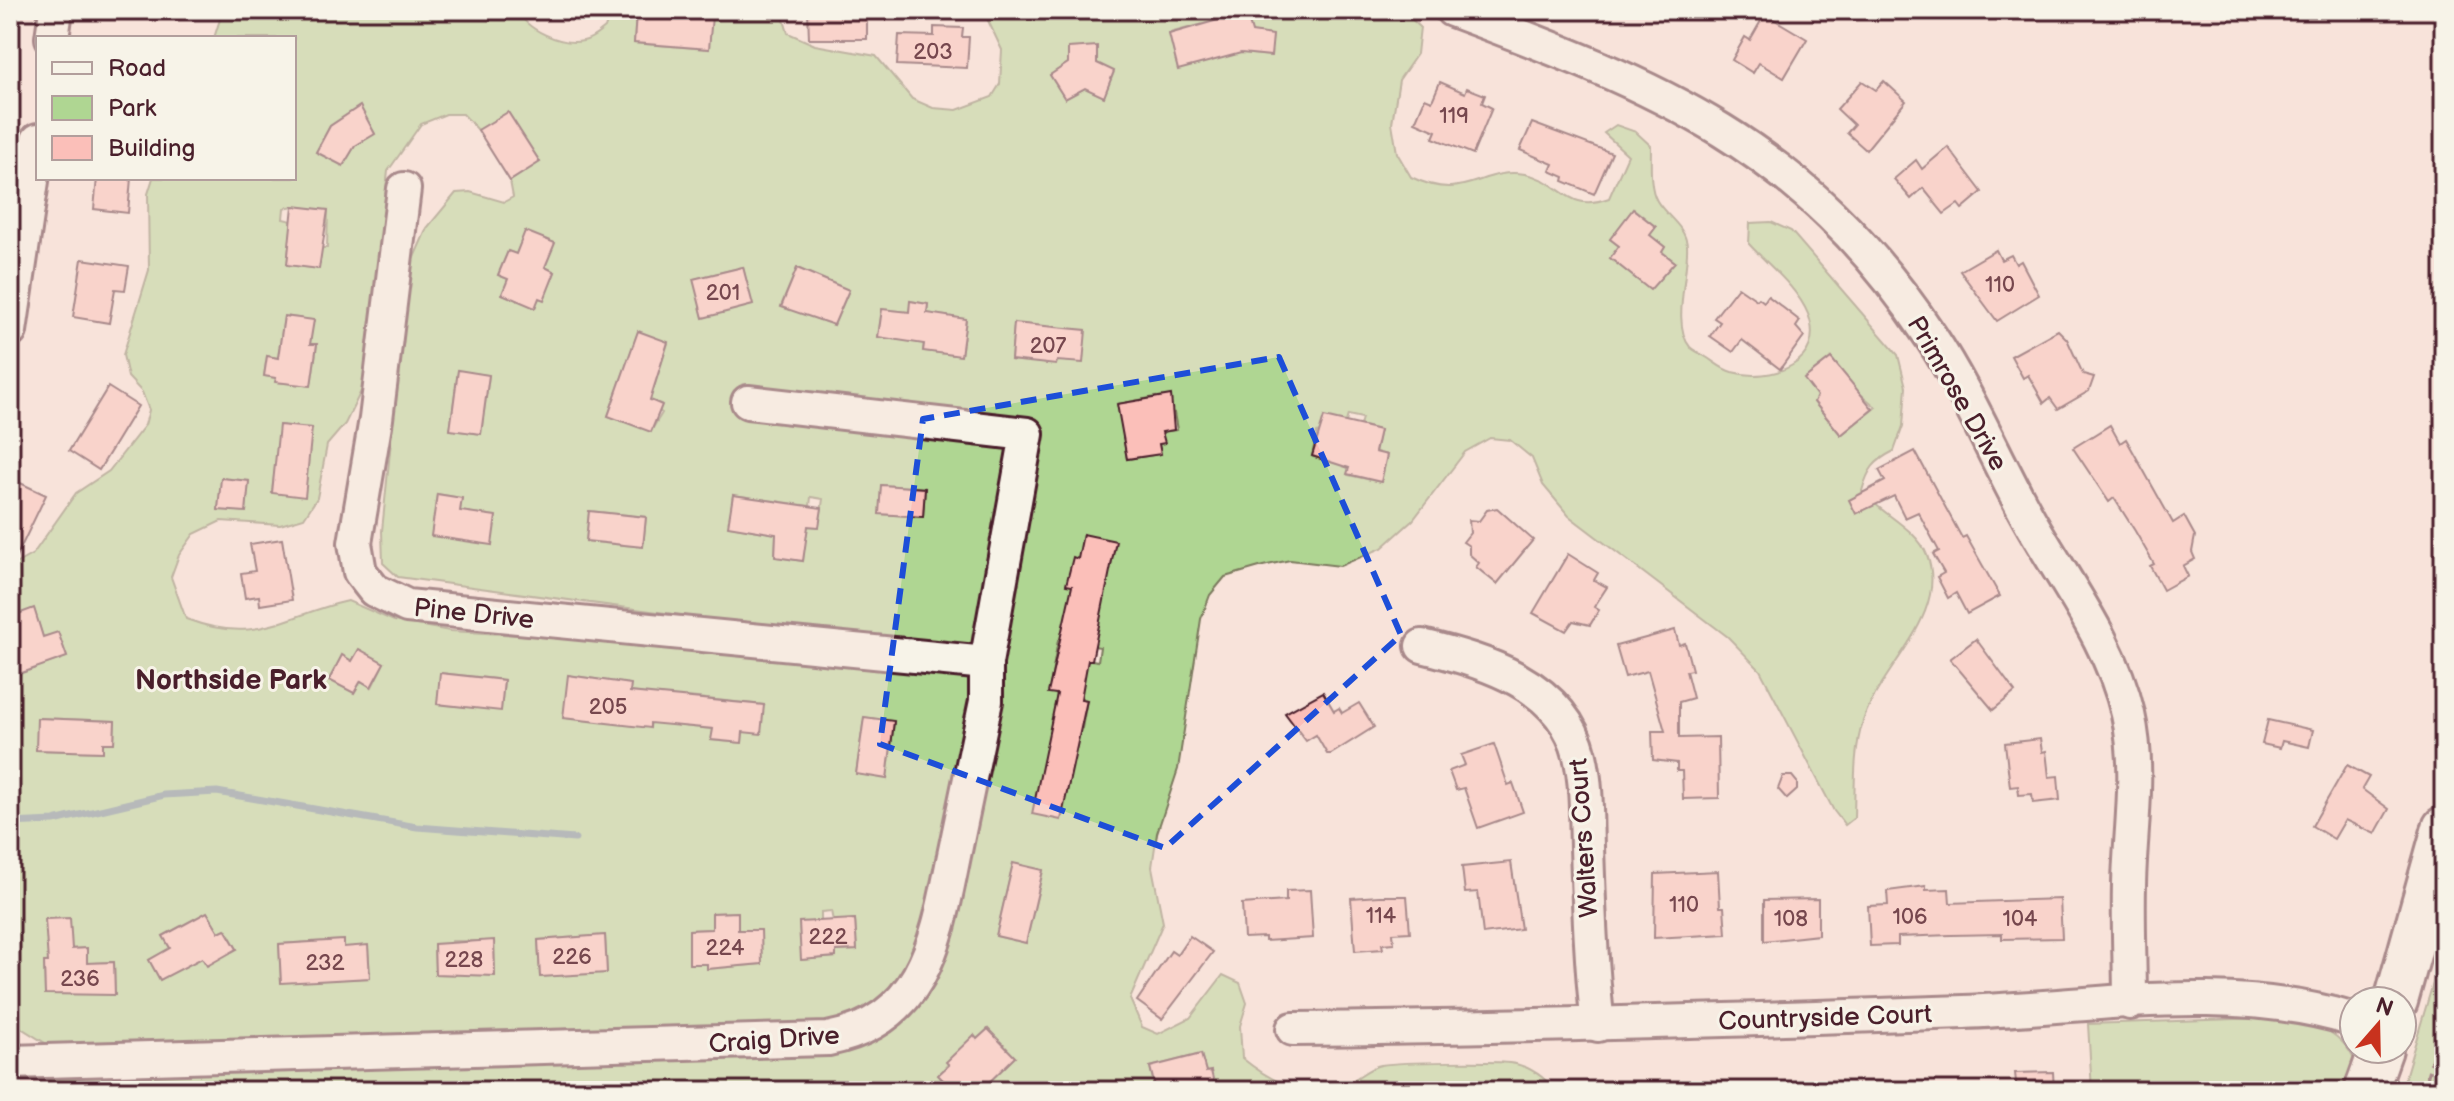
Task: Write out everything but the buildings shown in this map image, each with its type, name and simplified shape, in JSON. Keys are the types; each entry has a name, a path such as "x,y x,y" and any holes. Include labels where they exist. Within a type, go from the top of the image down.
{"main road":[{"path":"2400,985 2444,828"},
{"path":"2366,1091 2375,1065"}],"street":[{"path":"52,36 56,10"},
{"name":"Primrose Drive","path":"1452,10 1639,84 1732,134 1775,165 1842,226 1877,264 1931,337 2119,678 2131,730 2135,776 2129,887 2130,1003"},
{"path":"10,331 36,154"},
{"name":"Pine Drive","path":"404,189 376,419 355,543 360,572 374,590 407,606 986,663"},
{"name":"Craig Drive","path":"10,1062 828,1039 868,1027 904,998 935,944 986,701 986,663 1027,434 748,402"},
{"name":"Walters Court","path":"1422,646 1476,659 1515,677 1552,708 1575,743 1585,796 1592,972 1598,1025"},
{"name":"Countryside Court","path":"1293,1029 1598,1025 2241,998 2297,1005 2338,1016"}],"path":[{"path":"2423,1091 2441,1029 2440,958"}],"highlighted area":[{"path":"1279,357 1401,635 1165,848 880,744 923,419"}],"green space":[{"path":"223,10 518,10 536,30 555,39 575,42 589,39 605,28 611,10 648,10 648,14 636,13 634,43 708,49 678,10 781,10 788,33 815,45 876,56 912,99 933,108 957,110 992,97 1000,84 1002,50 983,10 1385,10 1407,15 1420,27 1417,54 1399,80 1392,123 1397,153 1411,177 1446,187 1496,175 1525,174 1537,177 1573,199 1595,202 1609,198 1628,155 1604,133 1616,125 1636,132 1651,146 1654,196 1686,238 1681,312 1684,337 1690,347 1725,370 1747,375 1778,371 1792,366 1803,357 1810,345 1812,331 1803,304 1749,244 1750,223 1771,222 1791,231 1898,355 1906,387 1903,426 1894,451 1873,466 1862,491 1922,545 1932,577 1929,599 1910,641 1883,681 1863,721 1856,757 1854,818 1845,825 1834,811 1760,670 1728,637 1569,516 1543,485 1532,458 1510,440 1490,438 1465,452 1413,520 1382,548 1340,566 1290,560 1263,566 1225,577 1210,595 1201,619 1178,769 1157,833 1152,867 1163,923 1130,999 1142,1027 1158,1034 1190,1018 1223,975 1240,983 1247,1003 1240,1026 1242,1058 1279,1082 1319,1090 1349,1082 1381,1065 1490,1062 1528,1068 1556,1091 1211,1091 1211,1071 1206,1072 1201,1054 1150,1067 1155,1090 1165,1091 980,1091 1015,1057 988,1029 977,1039 974,1036 938,1075 948,1086 931,1091 40,1091 59,1070 53,1048 18,1026 10,1008 10,647 20,673 67,657 58,633 43,637 34,609 10,617 10,567 33,554 76,493 109,471 145,425 149,410 142,392 128,377 123,355 149,270 148,194 152,180 296,180 296,36 215,36","holes":["1246,13 1253,36 1178,69 1169,33","1255,33 1273,35 1270,56 1252,54","1068,63 1097,63 1114,72 1104,97 1085,88 1065,99 1050,75","359,107 375,134 355,146 343,166 316,152 330,126","508,112 540,162 510,181 513,197 504,202 470,192 456,193 427,228 408,271 382,531 383,563 398,577 724,621 743,648 450,631 394,621 348,601 251,629 211,627 186,619 171,577 179,555 194,534 221,521 280,525 304,518 317,498 327,445 345,424 364,385 388,171 421,124 446,114 463,114 478,130","293,206 328,211 327,248 321,248 319,269 287,265 292,221 283,219 284,208","1634,209 1656,227 1647,239 1655,239 1665,247 1662,252 1675,262 1650,290 1610,258 1619,246 1610,239","525,232 554,243 545,267 555,272 544,299 539,298 535,307 502,294 508,279 498,275 508,251 516,254","743,267 752,305 703,317 694,279","797,268 849,290 834,325 781,306","911,301 928,304 927,313 966,319 961,356 923,351 924,340 878,337 882,309 909,312","284,316 313,320 310,344 317,345 311,386 276,382 276,378 264,376 267,356 278,358","1014,323 1057,361 1056,364 1011,360","638,332 668,343 650,400 661,404 659,411 662,413 651,431 608,416","1831,358 1857,391 1876,407 1841,435 1814,402 1817,396 1810,374","458,371 489,375 481,434 450,430","1156,397 1160,415 1174,413 1177,430 1162,432 1164,443 1159,444 1160,454 1127,459 1118,404","1348,415 1362,418 1360,425 1380,430 1375,452 1387,455 1381,482 1348,475 1349,466 1312,456 1317,433 1346,422","280,425 312,429 272,493","222,478 249,481 246,512 218,509","881,485 925,488 923,517 880,514","437,494 462,498 460,511 496,516 432,536","733,495 810,506 811,497 823,499 819,527 806,526 803,561 775,557 776,534 729,526","589,511 646,517 643,547 586,541","1058,640 1100,647 1098,661 1085,659 1080,698 1087,700 1082,728 1052,723 1057,694 1049,692","359,649 384,663 372,687 361,681 354,693 329,679 342,656 352,661","440,673 504,680 501,710 438,704","568,675 631,684 630,692 654,695 650,728","688,697 764,705 743,732 742,743 712,740 713,729 684,726","864,717 894,722 887,778 856,774","38,718 115,721 114,743 103,743 102,752 37,750","1013,864 1043,871 1026,943 996,936","831,911 833,921 855,919 857,950 836,951 836,957 802,960 799,923 821,921 821,912","207,912 219,932 226,929 237,949 200,953 160,980 149,960 170,948 163,936","737,912 738,930 761,930 761,964 708,969 707,964 689,964 689,930 712,929 712,913","605,935 607,972 540,977 538,940","343,940 344,947 368,946 370,978 281,982 279,944","452,941 494,941 495,975 435,974 434,945 451,944","86,948 87,963 114,962 115,994 45,994 44,962 56,961 56,949"]},
{"path":"2444,946 2444,1091 2401,1091 2409,1065 2418,1065 2418,1034"},
{"path":"2266,1018 2294,1021 2320,1027 2338,1038 2338,1065 2356,1065 2345,1091 2092,1091 2088,1024"}],"waterway":[{"path":"10,823 54,821 164,795 217,792 417,827 575,839"}],"district":[{"name":"Northside Park","path":"231,679"}]}
